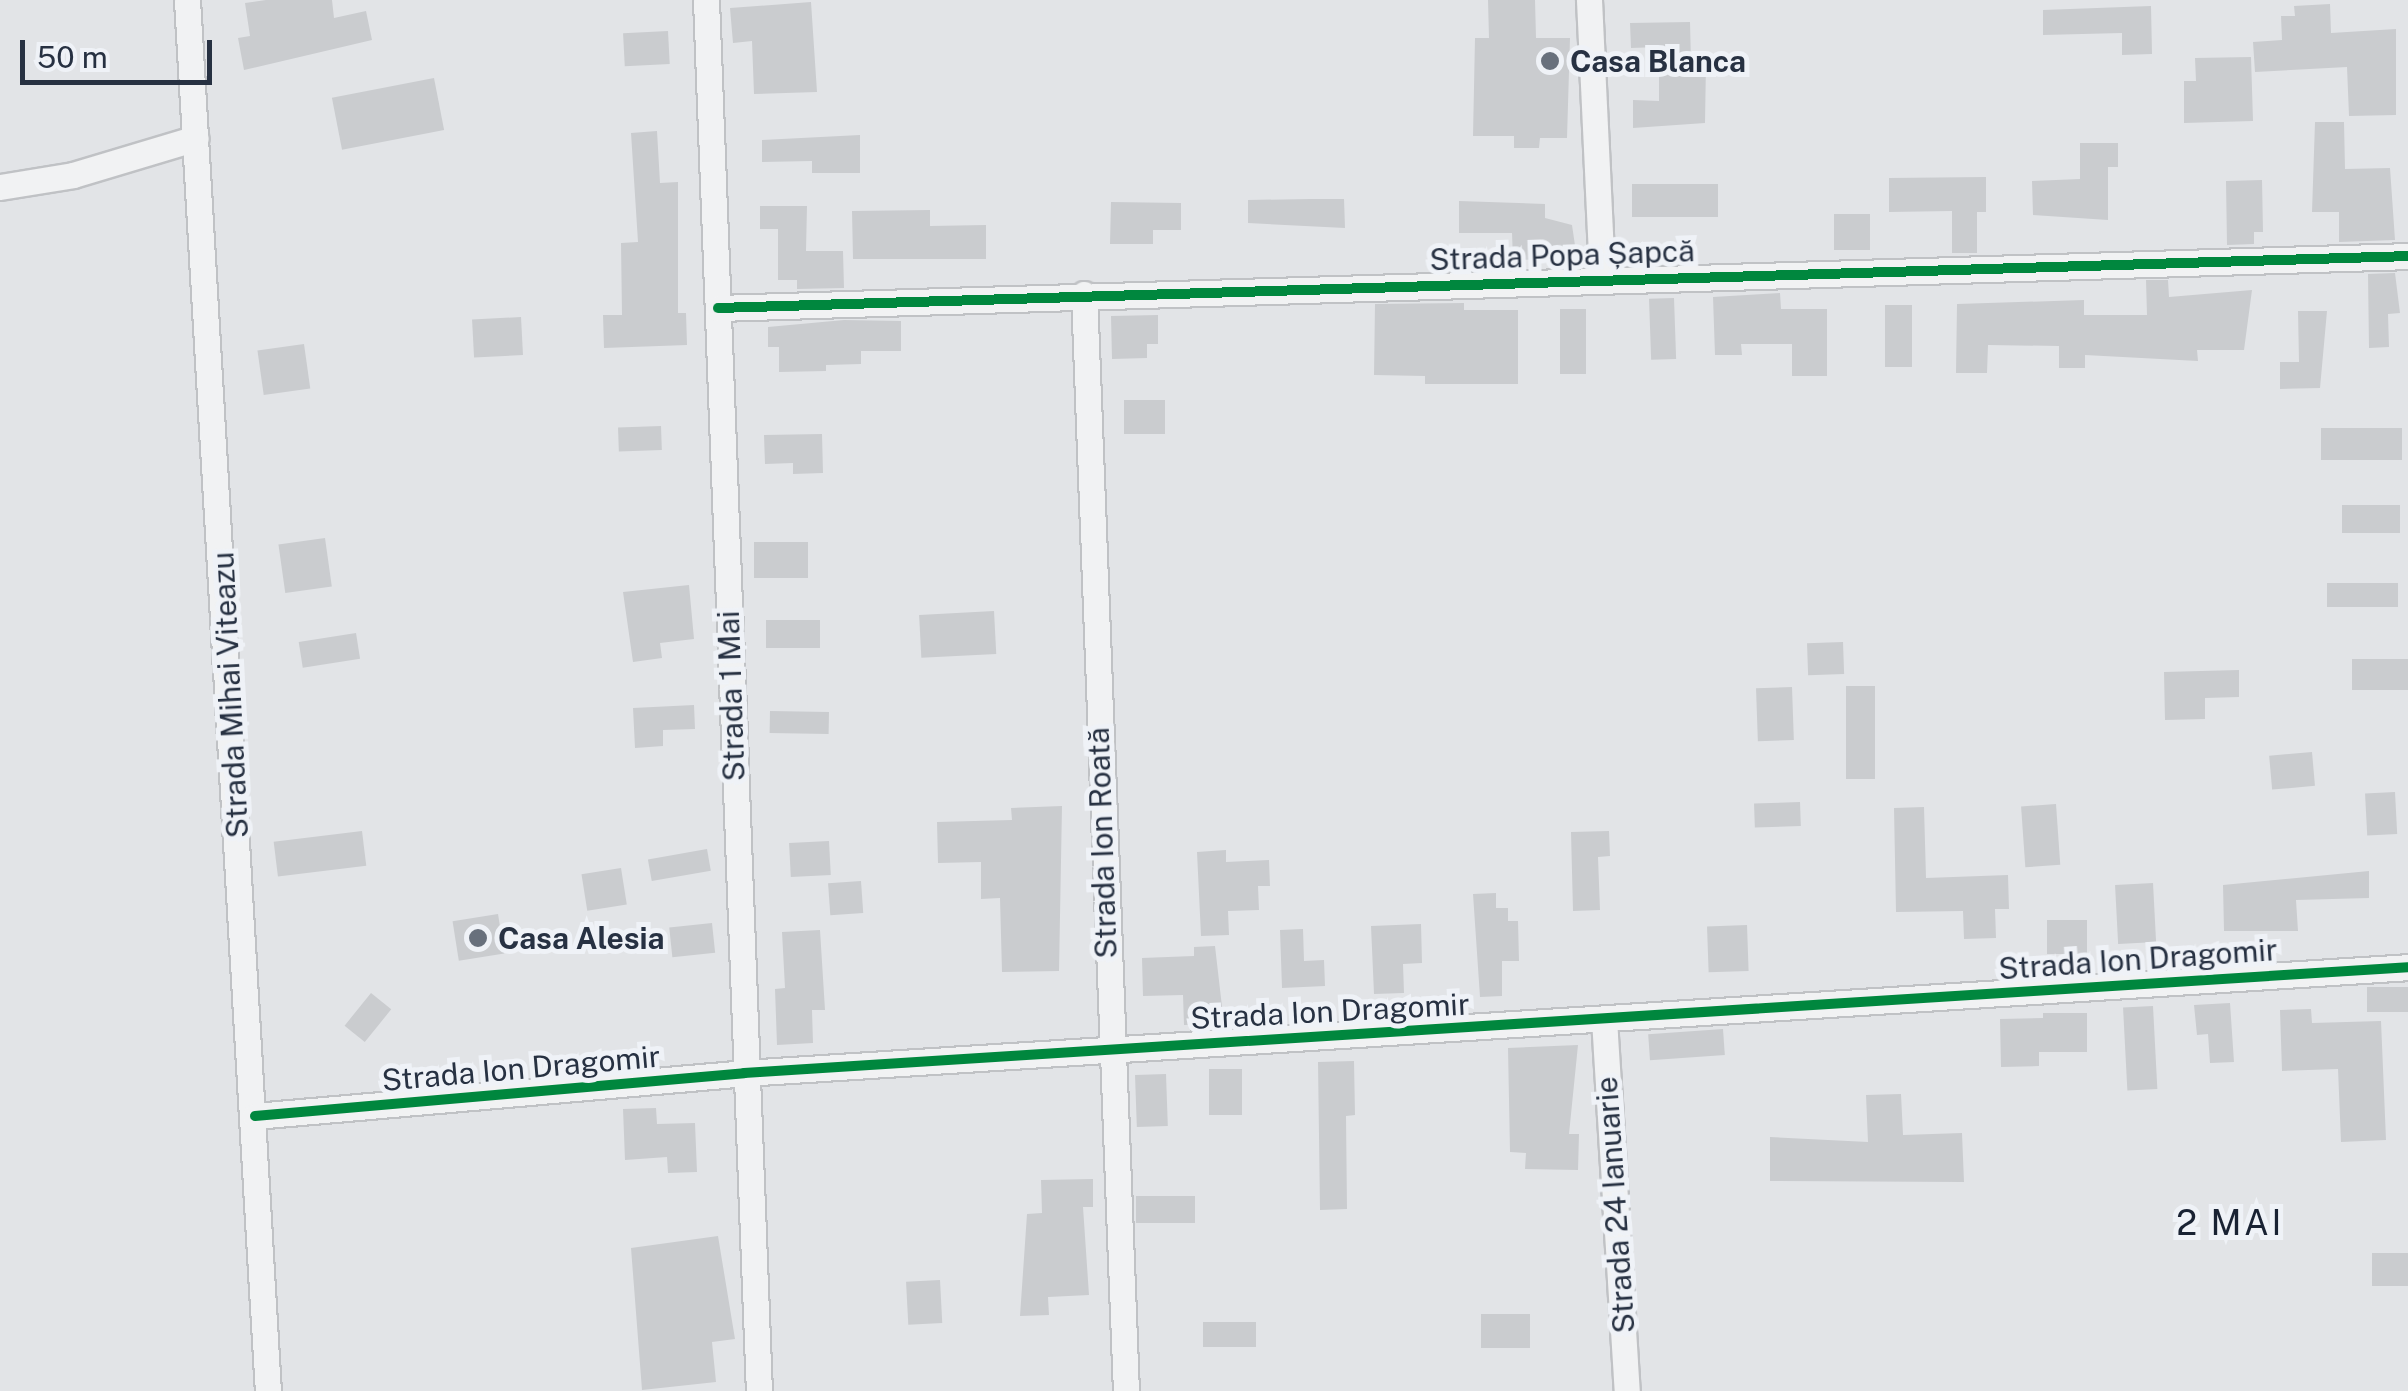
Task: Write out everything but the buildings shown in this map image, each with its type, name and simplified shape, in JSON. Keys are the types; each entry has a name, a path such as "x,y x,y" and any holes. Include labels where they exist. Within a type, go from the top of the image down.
{"street":[{"name":"Strada Mihai Viteazu","path":"187,0 255,1116 268,1391"},
{"name":"Strada 1 Mai","path":"706,0 758,1391"},
{"path":"1590,0 1602,279"},
{"path":"0,186 73,176 196,138"},
{"name":"Strada Popa Șapcă","path":"718,308 2408,256"},
{"name":"Strada Ion Roată","path":"1084,294 1109,1050 1126,1391"},
{"name":"Strada Ion Dragomir","path":"255,1116 744,1074 2408,967"},
{"name":"Strada 24 Ianuarie","path":"1604,1020 1628,1391"}],"cycle path":[{"path":"718,308 2408,256"},
{"path":"255,1116 744,1073 2408,967"}],"place":[{"name":"Casa Blanca","path":"1550,61"},
{"name":"Casa Alesia","path":"478,938"}],"district":[{"name":"2 MAI","path":"2230,1223"}]}
